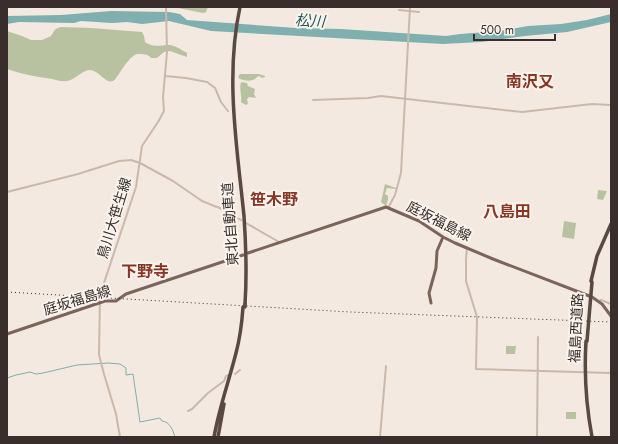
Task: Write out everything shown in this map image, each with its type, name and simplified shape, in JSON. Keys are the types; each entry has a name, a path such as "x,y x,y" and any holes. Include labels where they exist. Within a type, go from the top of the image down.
{"highway":[{"name":"東北自動車道","path":"223,404 236,352 244,306 244,243 232,115 231,86 234,30 238,9"},
{"name":"福島西道路","path":"592,437 586,372 591,282 597,256 611,224"},
{"name":"福島西道路","path":"591,282 601,249 611,228"},
{"path":"215,437 223,404"},
{"path":"215,437 223,404"}],"main road":[{"name":"庭坂福島線","path":"248,253 386,207 419,221 443,237 467,248 588,296 599,302 611,316"},
{"path":"431,303 430,294 436,268 437,252 443,237"},
{"name":"庭坂福島線","path":"7,334 99,303 116,301 126,294 243,255"}],"street":[{"path":"388,208 395,195 401,173 410,7"},
{"name":"鳥川大笹生線","path":"120,437 116,414 99,355 99,303 101,290 136,187 142,146 164,111 163,100 167,52 166,8"},
{"path":"399,10 419,12"},
{"path":"165,76 207,82 215,88 221,102 228,110"},
{"path":"313,100 368,98 379,96 522,112 592,104 611,105"},
{"path":"7,192 78,174 122,160 132,160 174,181 202,201 241,220"},
{"path":"246,224 280,242"},
{"path":"467,248 466,281 477,317 476,369 611,373"},
{"path":"599,302 601,300 611,304"},
{"path":"537,437 538,337"},
{"path":"380,437 386,366"},
{"path":"235,374 240,370"},
{"path":"188,412 208,392 224,381 228,375"}],"green space":[{"path":"173,7 208,7 206,12 203,13"},
{"path":"61,27 142,32 145,42 148,44 154,46 174,46 187,53 187,57 170,51 164,52 157,58 137,54 130,59 113,81 107,80 92,70 86,71 73,79 63,81 7,69 7,31 31,40 42,40 51,36 56,29"},
{"path":"240,74 259,74 265,77 262,78 259,76 254,80 247,81 238,77"},
{"path":"241,82 247,83 248,86 255,89 254,94 256,98 249,97 247,99 248,104 246,105 241,102"},
{"path":"385,184 396,188 387,188 385,194 388,196 388,200 386,206 381,202"},
{"path":"598,190 607,191 603,200 597,199"},
{"path":"564,221 576,223 574,239 562,237"},
{"path":"506,346 516,346 515,354 506,354"},
{"path":"566,412 576,412 576,419 566,419"}],"water":[{"path":"111,11 169,12 180,14 187,20 296,28 341,29 446,36 500,31 528,26 561,24 611,14 611,22 567,32 481,42 443,44 211,31 169,21 142,24 127,22 112,23 81,21 74,23 19,22 7,24 7,16 61,15"}],"waterway":[{"path":"7,378 30,372 36,374 43,373 77,365 108,363 120,364 126,368 126,375 133,374 140,422 160,418 169,425 175,437"}],"railway":[{"path":"7,292 350,312 611,322"}],"district":[{"name":"南沢又","path":"530,81"},
{"name":"笹木野","path":"274,199"},
{"name":"八島田","path":"507,211"},
{"name":"下野寺","path":"145,271"}],"water label":[{"name":"松川","path":"310,21"}]}
